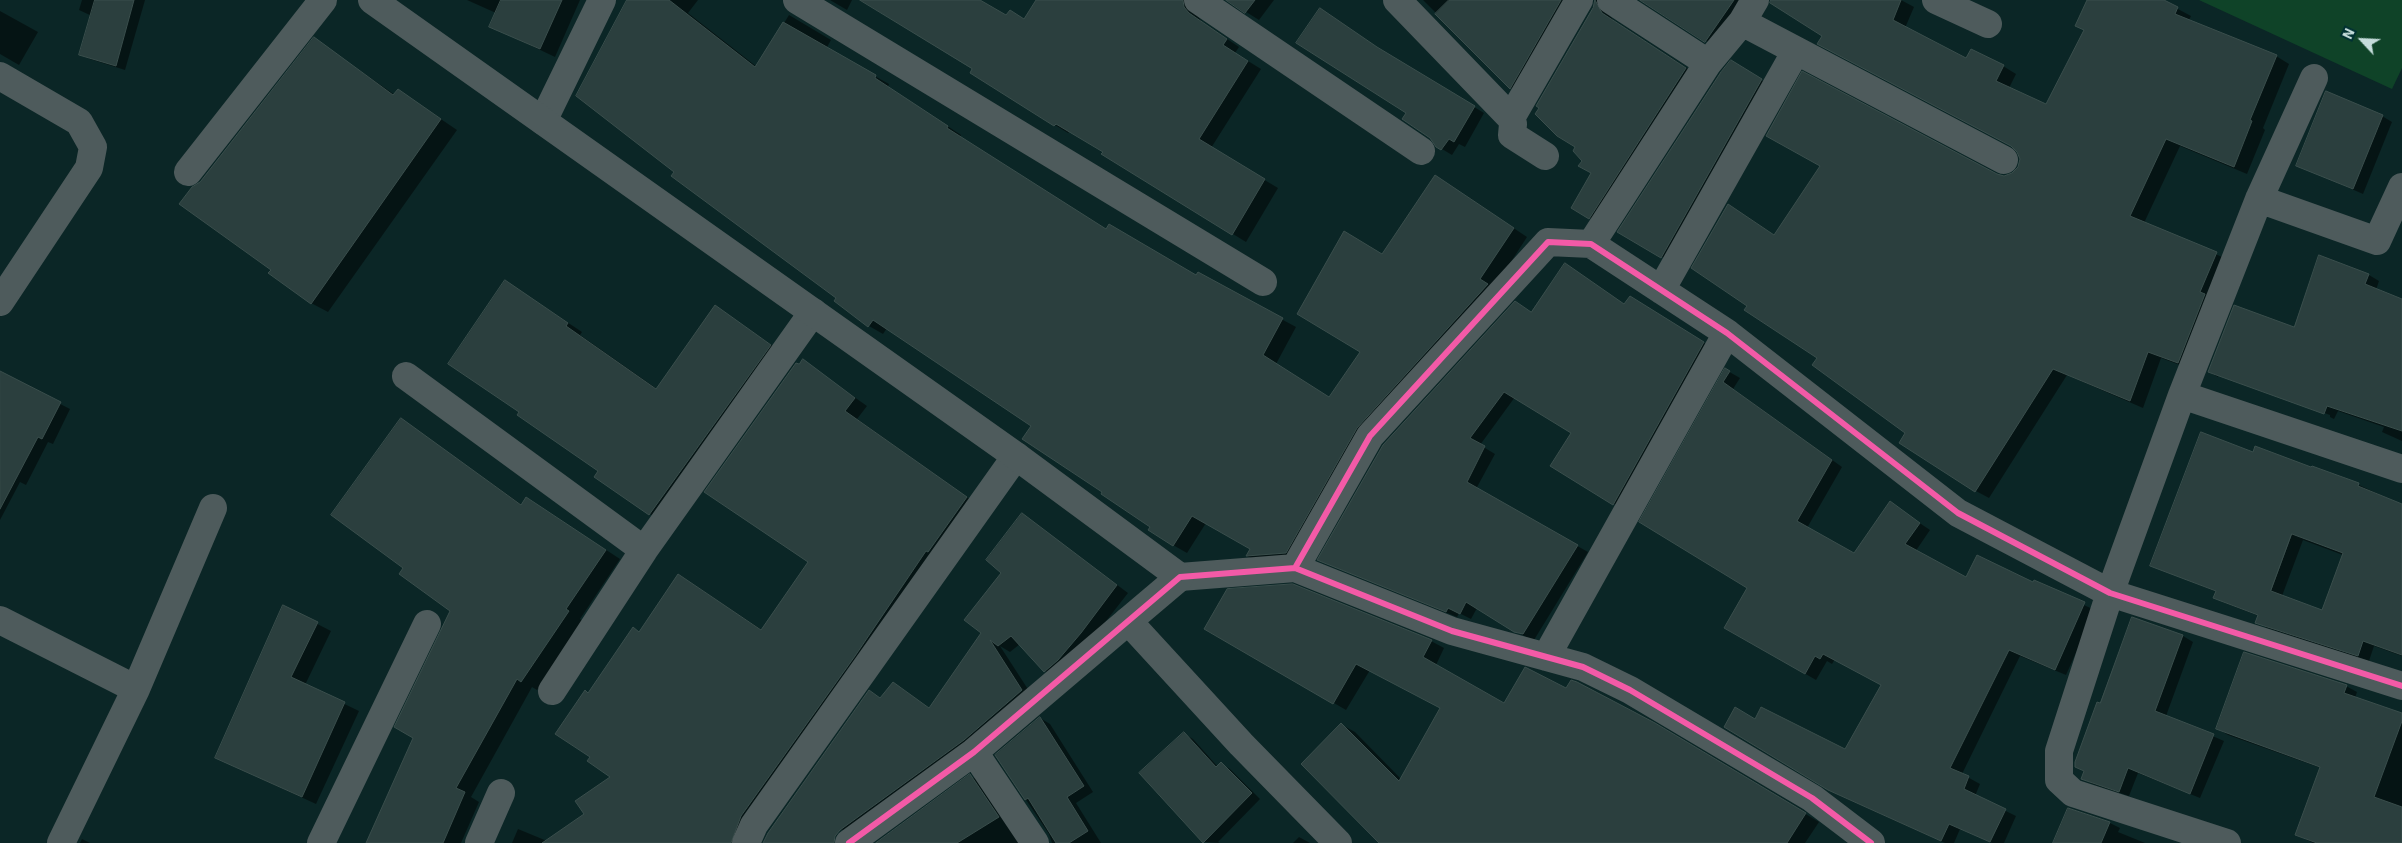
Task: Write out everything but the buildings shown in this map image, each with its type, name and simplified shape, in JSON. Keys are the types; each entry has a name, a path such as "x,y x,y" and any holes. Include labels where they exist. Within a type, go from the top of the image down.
{"street":[{"path":"188,172 323,0"},
{"path":"372,0 1016,456 1180,577"},
{"path":"543,120 602,0"},
{"path":"798,0 1263,282"},
{"path":"1198,0 1421,151"},
{"path":"1396,0 1511,118 1513,124 1512,135 1545,156"},
{"path":"1511,118 1579,0"},
{"path":"1611,0 1708,63"},
{"path":"1936,0 1988,24"},
{"path":"1591,244 1708,63 1748,11 1796,51 2004,160"},
{"path":"1661,290 1796,51"},
{"path":"0,76 79,122 93,147 89,168 0,302"},
{"path":"2226,843 2194,838 2073,793 2060,780 2059,751 2110,593 2182,395 2259,199 2314,78"},
{"path":"2259,199 2377,241 2402,188"},
{"path":"1295,568 1370,436 1376,429 1548,242 1591,244 1726,333 1958,514 2110,593 2402,686"},
{"path":"552,691 644,550 813,312"},
{"path":"1546,657 1726,333"},
{"path":"406,376 644,550"},
{"path":"2182,395 2402,469"},
{"path":"746,843 754,826 1016,456"},
{"path":"61,843 136,690 213,508"},
{"path":"849,843 974,752 1180,577 1295,568 1452,631 1583,667 1630,690 1812,798 1871,843"},
{"path":"0,620 136,690"},
{"path":"1128,621 1241,744 1338,843"},
{"path":"321,843 427,624"},
{"path":"974,752 1035,843"},
{"path":"479,843 501,793"}],"green space":[{"path":"2199,0 2402,0 2402,68 2392,89"}],"cycle path":[{"path":"1295,568 1370,436 1548,242 1591,244 1727,333 1958,513 2110,593 2402,686"},
{"path":"849,843 974,752 1180,577 1295,568 1452,631 1583,667 1630,690 1812,798 1871,843"}]}
